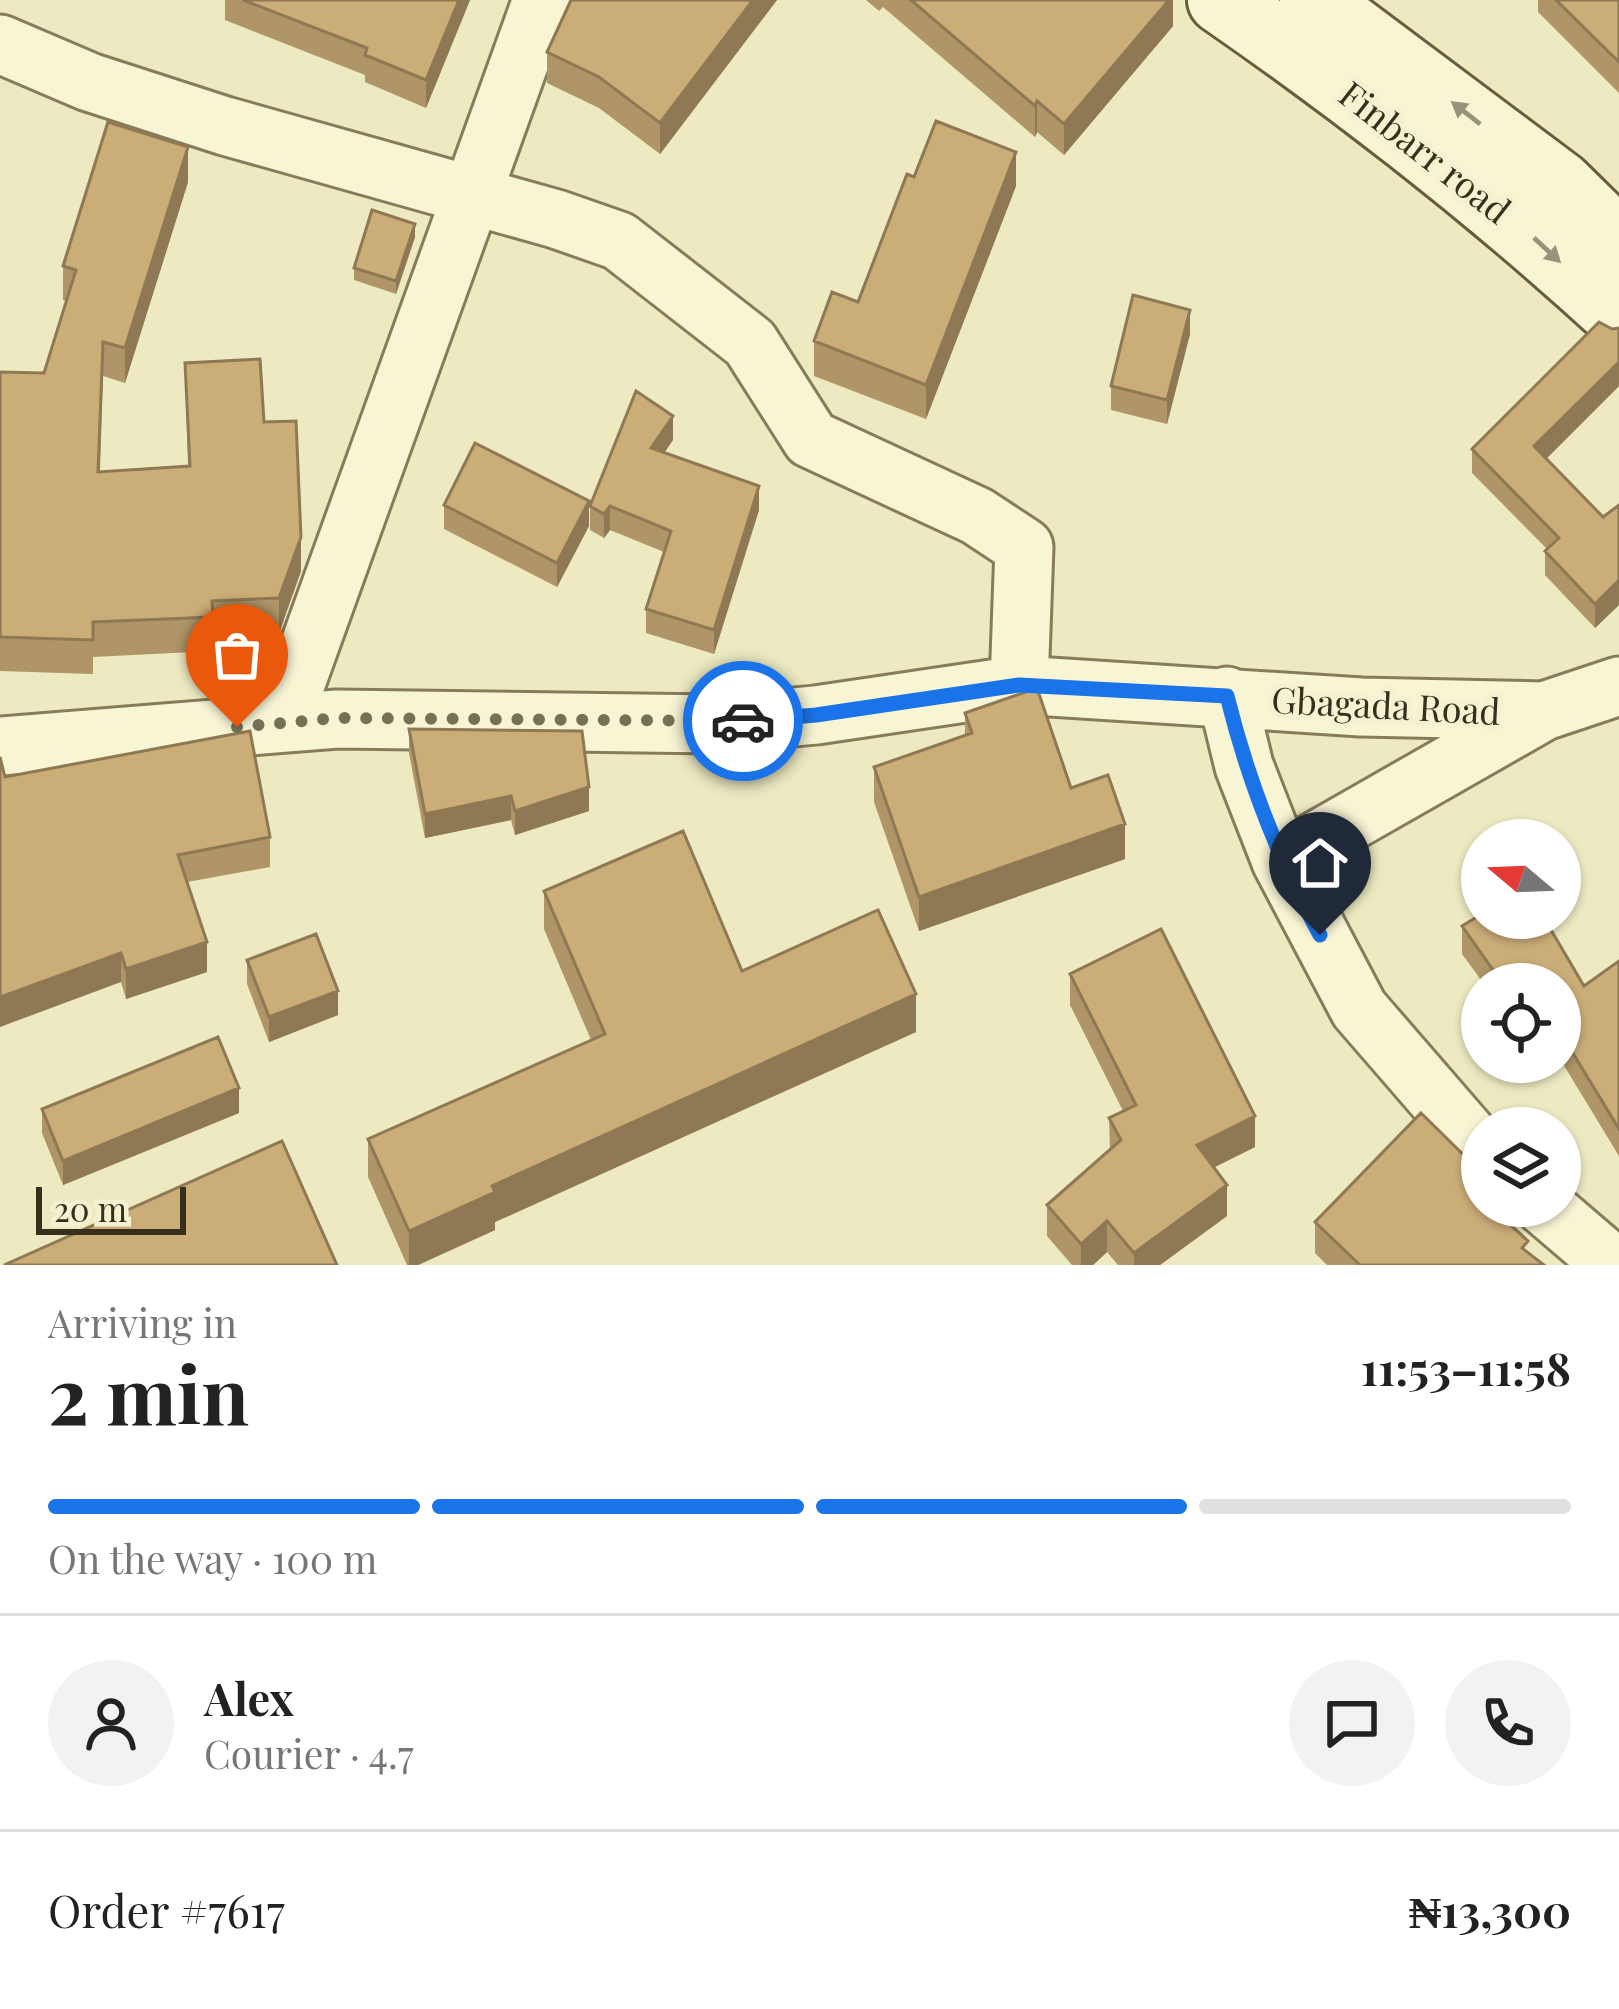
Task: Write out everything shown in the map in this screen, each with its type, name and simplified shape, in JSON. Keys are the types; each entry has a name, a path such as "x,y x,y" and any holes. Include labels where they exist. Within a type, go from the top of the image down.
{"main road":[{"name":"Finbarr road","path":"1221,0 1354,92 1524,229 1619,316"},
{"name":"Finbarr road","path":"1313,0 1560,185 1619,243"}],"street":[{"path":"282,722 542,0"},
{"path":"0,44 89,82 202,119 619,241 751,344 811,440 977,516 1024,547 1019,685"},
{"name":"Gbagada Road","path":"0,746 338,718 717,724 816,715 1019,685 1361,707 1544,711 1619,686"},
{"path":"1227,696 1244,766 1281,861 1360,1010 1461,1127"},
{"path":"1281,861 1544,711"},
{"path":"1569,1227 1613,1265"}],"building":[{"path":"243,0 459,0 426,80 365,55 367,48"},
{"path":"571,0 753,0 660,123 599,77 547,52"},
{"path":"911,0 1169,0 1064,124 1037,101 1035,106"},
{"path":"1556,0 1619,0 1619,62"},
{"path":"936,121 1016,152 926,385 814,341 832,292 858,302 907,174 914,177"},
{"path":"108,122 188,147 125,348 103,342 98,472 190,466 185,363 260,359 264,422 296,421 301,537 279,598 212,601 213,617 93,622 93,640 0,637 0,372 44,373 76,270 63,266"},
{"path":"372,210 415,224 396,281 354,268"},
{"path":"1133,295 1190,310 1167,400 1111,386"},
{"path":"1599,322 1619,328 1619,362 1534,446 1603,517 1619,505 1619,580 1595,604 1545,551 1559,538 1472,449"},
{"path":"636,391 673,416 651,448 759,486 714,630 646,609 671,531 610,506 604,514 590,506"},
{"path":"475,443 589,501 557,563 444,505"},
{"path":"1037,688 1071,788 1108,775 1125,824 919,897 874,767 972,733 965,713"},
{"path":"409,729 582,731 589,787 515,811 511,796 425,814"},
{"path":"250,731 270,837 178,855 207,942 126,969 121,953 0,997 0,757 5,777"},
{"path":"683,831 742,971 878,910 916,994 492,1186 495,1192 409,1231 368,1139 605,1034 544,891"},
{"path":"1161,929 1255,1116 1197,1145 1227,1185 1134,1253 1107,1221 1081,1244 1047,1205 1121,1140 1109,1118 1136,1105 1070,974"},
{"path":"316,934 338,991 269,1017 247,960"},
{"path":"1471,939 1556,939 1570,963 1488,963"},
{"path":"1619,961 1619,1129 1581,1067 1581,981 1584,986"},
{"path":"218,1037 239,1088 63,1161 42,1109"},
{"path":"1421,1113 1461,1152 1461,1227 1513,1227 1528,1241 1522,1248 1544,1265 1360,1265 1315,1222"},
{"path":"282,1141 337,1265 4,1265"}],"way so far":[{"path":"237,727 338,718 743,721"}],"route":[{"path":"743,721 1019,685 1227,696 1244,766 1268,830 1320,935"}]}
